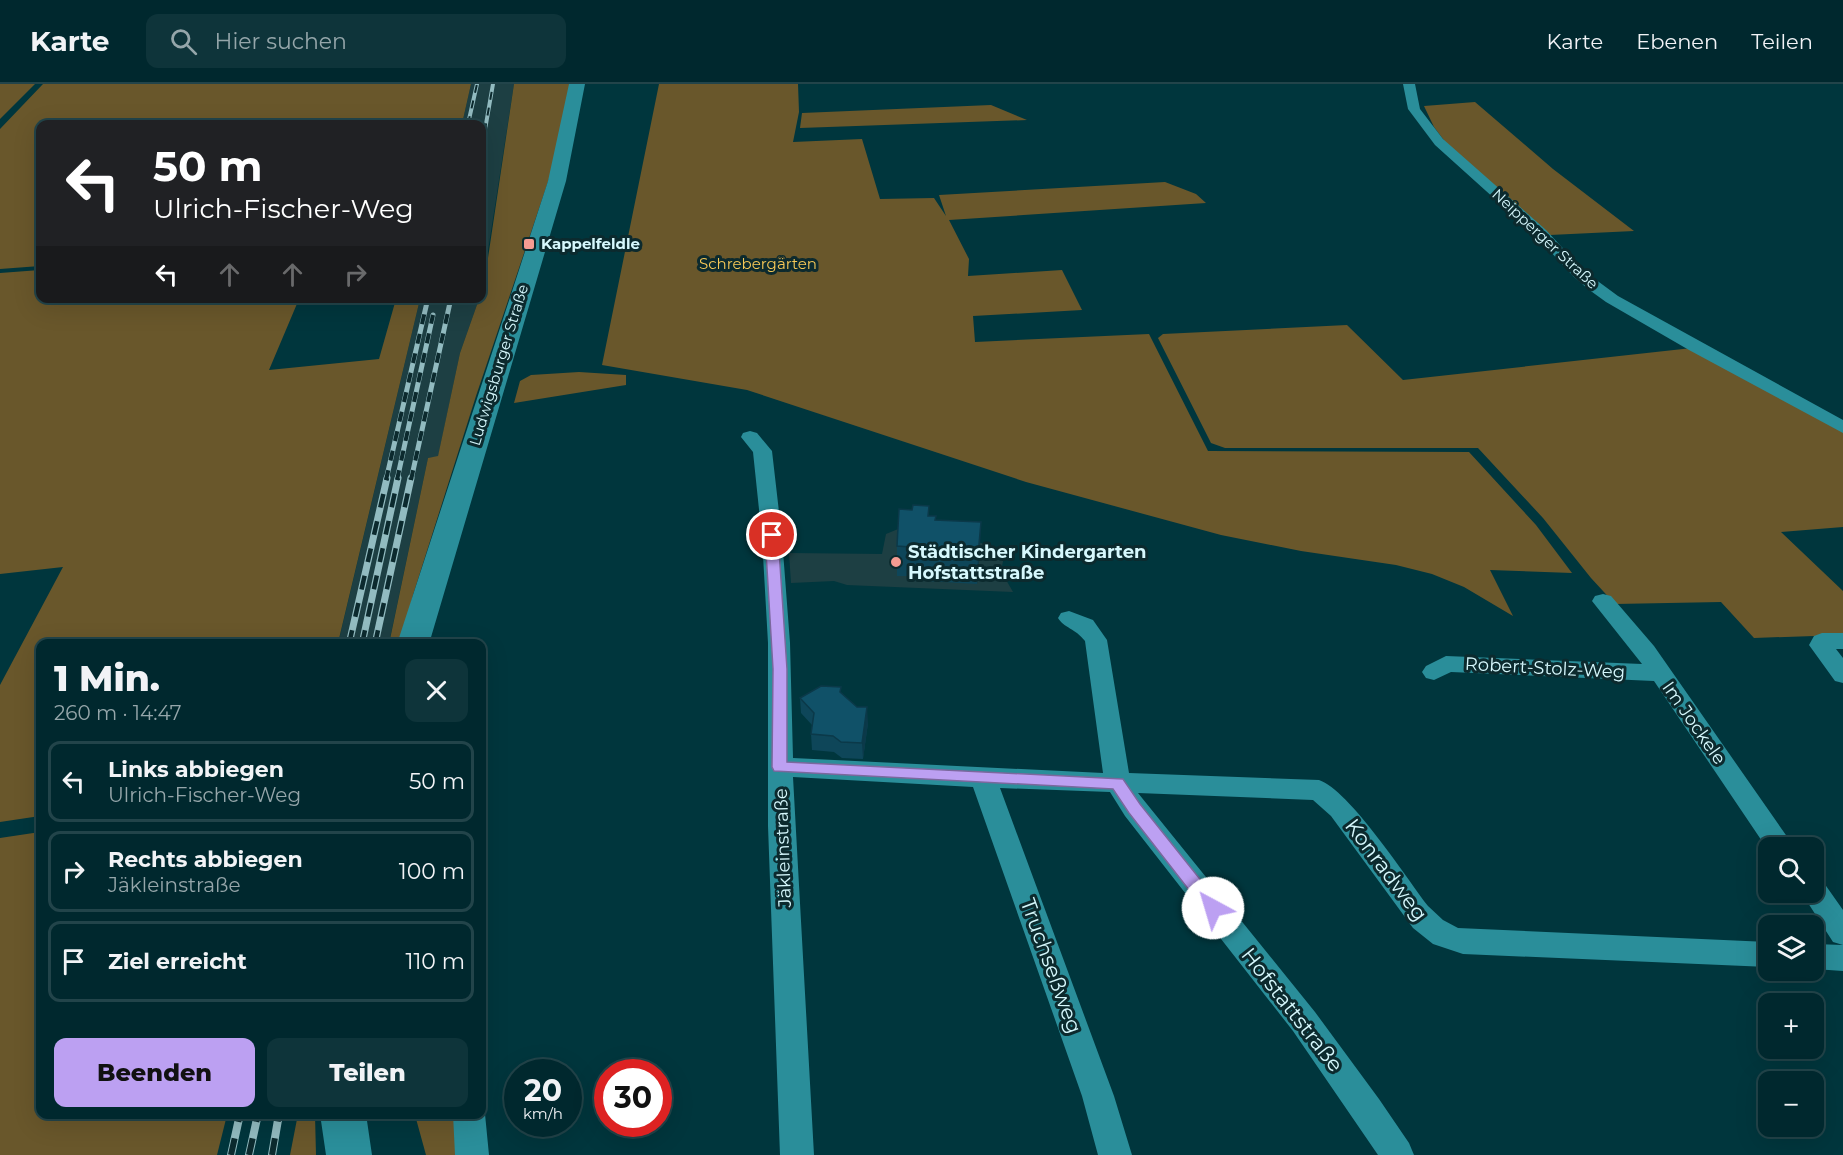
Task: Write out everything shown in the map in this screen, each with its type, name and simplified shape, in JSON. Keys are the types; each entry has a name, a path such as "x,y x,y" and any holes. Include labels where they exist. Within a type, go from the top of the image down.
{"main road":[{"name":"Ludwigsburger Straße","path":"415,639 557,181 577,84"},
{"path":"344,1119 349,1155"}],"street":[{"name":"Neipperger Straße","path":"1409,84 1414,109 1439,142 1540,233 1579,274 1594,286 1612,299 1695,346 1843,427"},
{"name":"Jäkleinstraße","path":"750,437 762,451 772,538 780,669 779,767 797,1155"},
{"name":"Im Jockele","path":"1604,601 1646,652 1659,674 1774,837"},
{"name":"Hofstattstraße","path":"1069,618 1085,625 1096,640 1118,783 1134,809 1267,976 1367,1107 1397,1155"},
{"path":"1843,641 1822,641 1821,645 1843,675"},
{"name":"Robert-Stolz-Weg","path":"1434,672 1446,664 1659,674"},
{"name":"Konradweg","path":"779,767 983,778 1319,790 1340,809 1423,920 1444,938 1463,942 1758,955"},
{"name":"Truchseßweg","path":"983,778 1098,1096 1115,1155"},
{"path":"1822,903 1843,933"},
{"path":"1824,957 1843,958"},
{"path":"469,1119 472,1155"}],"shaded area":[{"path":"471,84 514,84 486,263 486,120 463,120"},
{"path":"419,303 478,303 460,353 438,457 428,458 390,639 339,639"},
{"name":"Städtischer Kindergarten Hofstattstraße","path":"920,520 1005,552 1001,571 1013,592 847,585 834,581 791,583 789,553 882,554 886,534"}],"green space":[{"path":"0,84 35,84 0,119"},
{"path":"43,84 471,84 463,120 36,120 36,266 0,269 0,129"},
{"path":"514,84 571,84 558,152 476,396 413,595 402,639 390,639 428,458 438,456 460,353 478,303 486,303 486,271"},
{"name":"Schrebergärten","path":"659,84 798,84 799,112 793,142 862,139 880,199 934,198 946,216 939,195 1165,182 1196,194 1206,203 949,220 969,259 968,276 1062,270 1082,310 973,316 975,342 1149,334 1208,451 1469,452 1536,525 1572,573 1490,570 1513,616 1464,587 1432,574 1396,565 1301,551 1221,535 1026,482 747,390 602,365"},
{"path":"1475,102 1553,169 1634,231 1550,235 1446,143 1434,127 1424,106"},
{"path":"991,105 1027,120 800,128 802,113"},
{"path":"36,270 36,303 297,303 269,370 379,359 395,303 419,303 339,639 36,639 36,817 0,822 0,685 63,567 0,574 0,273"},
{"path":"1347,325 1403,380 1692,348 1843,431 1843,527 1781,532 1843,591 1843,635 1754,638 1721,602 1615,604 1543,518 1478,448 1225,448 1211,443 1158,338 1163,334"},
{"path":"579,372 626,375 626,385 514,403 520,381 531,375"},
{"path":"36,833 36,1119 226,1119 217,1155 0,1155 0,838"},
{"path":"297,1119 315,1119 316,1155 290,1155"},
{"path":"416,1119 461,1119 464,1155 426,1155"}],"building":[{"path":"913,505 929,506 928,516 936,516 935,520 981,522 978,555 910,551 910,547 897,546 899,509 912,510"},
{"path":"821,686 841,687 840,692 857,707 867,707 862,743 841,742 833,736 811,734 814,713 800,698"}],"railway":[{"path":"469,120 477,84"},
{"path":"486,124 493,84"},
{"path":"386,480 427,303"},
{"path":"411,480 450,303"},
{"path":"397,480 433,315"},
{"path":"350,639 387,478"},
{"path":"363,639 398,478"},
{"path":"376,639 411,478"},
{"path":"231,1155 239,1119"},
{"path":"249,1155 257,1119"},
{"path":"272,1155 278,1119"}],"place":[{"name":"Kappelfeldle","path":"529,244"},
{"name":"Städtischer Kindergarten Hofstattstraße","path":"896,562"}],"route":[{"path":"772,535 780,669 779,767 1118,783 1134,809 1213,908"}]}
